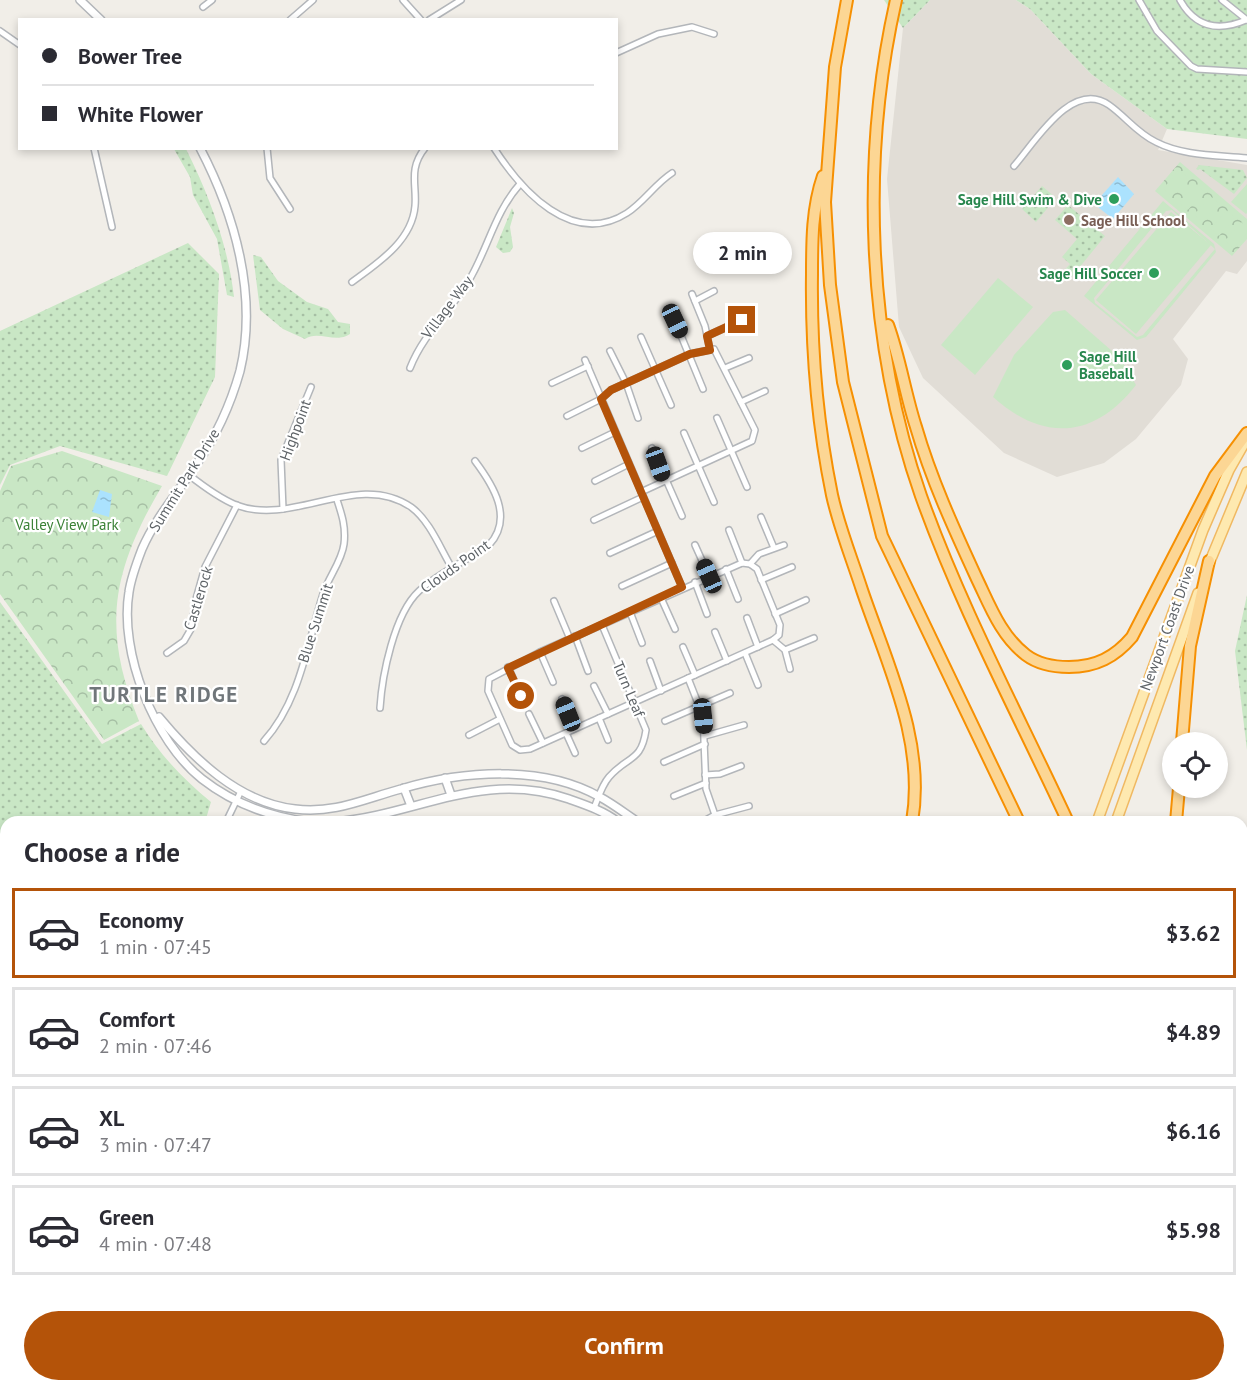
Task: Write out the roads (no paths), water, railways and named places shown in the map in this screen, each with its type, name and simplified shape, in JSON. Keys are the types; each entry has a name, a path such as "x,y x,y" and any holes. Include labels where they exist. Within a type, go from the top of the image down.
{"highway":[{"path":"847,0 835,67 825,202 835,334 855,434 882,536 1016,816"},
{"path":"896,0 888,42 877,131 874,228 880,307 897,408 921,494 942,552 1065,816"},
{"path":"828,164 816,197 812,244 813,356 819,417 833,497 908,725 916,766 912,816"},
{"path":"880,307 891,332 916,427 945,511 1001,627 1018,648 1039,662 1064,667 1083,667 1112,657 1123,648 1150,605 1215,476 1247,433"},
{"path":"1183,732 1190,646 1209,561"},
{"path":"1177,816 1178,798"}],"main road":[{"name":"Newport Coast Drive","path":"1099,816 1203,530 1229,470 1247,439"},
{"name":"Newport Coast Drive","path":"1118,816 1209,561 1247,472"}],"street":[{"path":"203,7 212,0"},
{"path":"292,18 313,0"},
{"path":"403,0 419,18"},
{"path":"432,18 460,0"},
{"path":"1139,0 1157,31 1191,66 1197,69 1247,72"},
{"path":"1180,0 1194,19 1208,27 1221,27 1247,20"},
{"path":"1222,0 1247,20"},
{"path":"80,1 99,18"},
{"path":"618,52 658,34 692,27 714,34"},
{"path":"0,31 18,44"},
{"path":"1014,166 1060,112 1082,98 1099,100 1108,105 1132,128 1158,144 1194,153 1247,158"},
{"path":"94,150 112,227"},
{"name":"Summit Park Drive","path":"201,150 230,219 247,295 247,322 239,372 226,410 204,454 158,516 142,551 129,591 130,645 138,678 166,740 178,756 201,778 236,800 266,813 281,816"},
{"path":"267,150 270,178 290,209"},
{"path":"352,282 386,257 407,232 415,206 412,182 420,154 423,150"},
{"path":"495,150 520,184 544,206 562,217 581,222 602,222 629,212 672,173"},
{"name":"Village Way","path":"410,368 419,345 472,275 502,206 520,184"},
{"path":"695,301 714,291"},
{"path":"594,520 664,481 752,441 755,430 725,368 712,349 692,294"},
{"path":"707,336 742,320"},
{"path":"675,321 704,389"},
{"path":"641,337 671,405"},
{"path":"567,416 626,383 690,354 712,349"},
{"path":"610,351 626,383 638,418"},
{"path":"725,368 749,358"},
{"path":"552,384 587,363 682,587"},
{"name":"Highpoint","path":"284,509 281,460 311,387"},
{"path":"741,402 765,391"},
{"path":"717,418 747,487"},
{"path":"582,448 615,432"},
{"path":"684,433 714,501"},
{"path":"652,448 664,481 682,516"},
{"name":"Clouds Point","path":"380,708 383,670 388,653 410,604 420,589 489,545 499,528 498,497 475,461"},
{"path":"596,481 629,464"},
{"path":"189,475 237,506 284,509 358,494 384,494 412,508 425,520 452,568"},
{"name":"Blue Summit","path":"264,741 280,724 290,704 323,593 344,547 346,525 337,500"},
{"name":"Castlerock","path":"167,653 184,640 191,629 205,567 237,506"},
{"path":"761,517 774,548"},
{"path":"610,553 658,531"},
{"path":"729,531 742,562"},
{"path":"750,564 759,554 784,544"},
{"path":"695,545 709,576"},
{"path":"742,562 757,569 780,625 779,634 773,640 543,743 520,750 512,745 488,691 489,679 540,652 742,562"},
{"path":"622,586 672,563"},
{"path":"761,580 792,567"},
{"path":"726,569 738,599"},
{"path":"695,582 707,614"},
{"path":"661,598 675,629"},
{"path":"775,614 807,600"},
{"path":"554,601 588,671"},
{"path":"630,612 642,643"},
{"path":"747,618 759,647"},
{"name":"Turn Leaf","path":"594,808 607,779 643,748 646,730 602,625"},
{"path":"715,632 727,661"},
{"path":"785,650 814,638"},
{"path":"773,640 785,650 790,669"},
{"path":"682,647 695,675"},
{"path":"540,652 554,682"},
{"path":"745,653 758,685"},
{"path":"650,661 661,691"},
{"path":"508,668 521,696"},
{"path":"688,678 699,706 705,736 706,783 715,815 749,806"},
{"path":"594,686 608,714"},
{"path":"665,721 730,693"},
{"path":"562,699 574,729"},
{"name":"Summit Park Drive","path":"151,708 194,757 241,791 293,809 324,810 347,807 404,788 445,778 498,774 539,778 566,784 599,796 629,816"},
{"path":"529,714 543,743"},
{"path":"598,718 608,740"},
{"path":"469,735 500,719"},
{"path":"705,736 744,725"},
{"path":"566,733 575,753"},
{"path":"664,762 705,744"},
{"path":"705,775 720,774 741,766"},
{"path":"445,778 451,795"},
{"path":"674,796 706,783"},
{"path":"404,788 411,806"},
{"path":"373,816 451,795 492,788 518,788 561,796 594,808 608,816"},
{"path":"229,816 241,791"}],"water":[{"name":"Sage Hill Swim & Dive","path":"1118,177 1134,194 1113,219 1094,204"},
{"path":"100,490 112,494 109,517 92,512"}],"place":[{"name":"Sage Hill Swim & Dive","path":"1114,199"},
{"name":"Sage Hill School","path":"1069,220"},
{"name":"Sage Hill Soccer","path":"1154,273"},
{"name":"Sage Hill Baseball","path":"1067,365"}],"district":[{"name":"TURTLE RIDGE","path":"164,694"}],"park label":[{"name":"Valley View Park","path":"67,524"}]}
